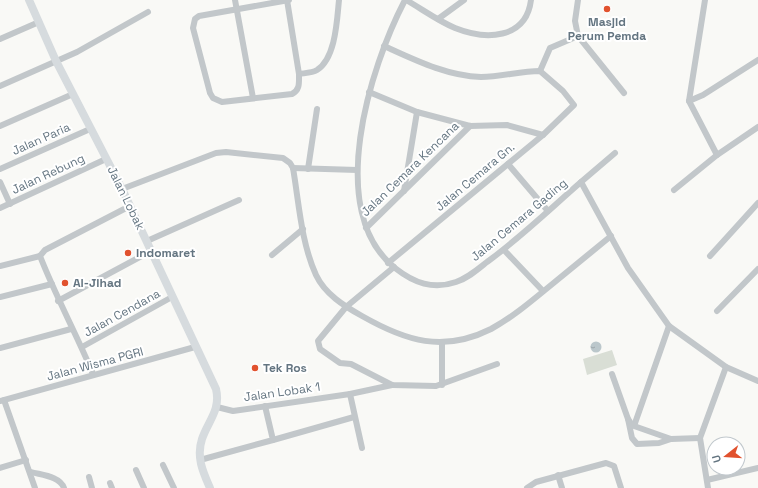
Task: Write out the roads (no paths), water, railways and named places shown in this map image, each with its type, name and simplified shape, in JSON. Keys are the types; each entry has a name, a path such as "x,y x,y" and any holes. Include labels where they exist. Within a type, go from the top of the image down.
{"main road":[{"name":"Jalan Lobak","path":"29,0 56,61 122,189 216,389 217,407"},
{"path":"210,488 200,460 202,439 217,407"}],"street":[{"path":"235,0 253,98"},
{"path":"288,0 300,74 298,89 292,94 222,102 213,98 210,93 193,28 195,19 199,16 288,0"},
{"path":"300,74 318,70 328,57 335,33 339,0"},
{"path":"406,0 455,28 488,35 505,33 517,27 524,20 532,0"},
{"name":"Jalan Cemara Gading","path":"406,0 392,24 369,92 357,170 358,190 366,228 376,248 391,265 416,282 424,285 441,285 456,282 467,277 504,250 581,182 634,277 669,326 726,367 758,381"},
{"path":"438,19 464,0"},
{"path":"578,0 575,21 578,36 624,93"},
{"path":"706,0 689,101 717,155"},
{"path":"0,86 91,44 148,12"},
{"path":"0,39 39,22"},
{"path":"384,46 428,65 466,76 487,77 540,72 550,48 578,36"},
{"path":"689,101 703,95 758,60"},
{"name":"Jalan Cemara Gn.","path":"392,385 351,364 340,363 319,348 318,341 346,307 391,265 542,135 574,105 563,91 540,72"},
{"path":"369,92 417,112 470,126 507,125 542,135"},
{"path":"0,126 73,94"},
{"path":"308,169 317,109"},
{"path":"404,191 417,112"},
{"name":"Jalan Cemara Kencana","path":"366,228 470,126"},
{"path":"674,190 717,155 758,127"},
{"name":"Jalan Paria","path":"0,169 90,128"},
{"path":"122,189 216,153 226,152 279,157 286,160 292,168 303,229 311,263 316,276 330,294 346,307 389,331 406,338 425,342 442,342 470,337 491,328 524,307 611,236"},
{"path":"581,182 615,153"},
{"name":"Jalan Rebung","path":"0,208 106,159"},
{"path":"508,164 548,211"},
{"path":"292,168 357,170"},
{"path":"0,182 10,204"},
{"path":"147,241 239,200"},
{"path":"710,256 758,203"},
{"path":"0,266 40,256 45,250 130,206"},
{"path":"272,255 303,229"},
{"path":"504,250 543,291"},
{"path":"58,301 151,251"},
{"path":"40,256 58,301 71,329 82,347 93,374"},
{"path":"717,311 758,269"},
{"path":"0,297 52,284"},
{"name":"Jalan Cendana","path":"82,347 172,298"},
{"path":"634,426 669,326"},
{"path":"0,348 71,329"},
{"path":"442,342 442,385"},
{"name":"Jalan Wisma PGRI","path":"2,400 196,347"},
{"path":"392,385 427,387 442,385 497,364"},
{"path":"708,488 700,438 726,367"},
{"path":"612,374 628,419 632,438 637,444 659,442 671,439 700,438"},
{"name":"Jalan Lobak 1","path":"217,407 233,410 265,406 350,394 392,385"},
{"path":"350,394 362,448"},
{"path":"2,400 31,472 35,488"},
{"path":"265,406 273,440"},
{"path":"200,460 354,417"},
{"path":"628,419 634,426 671,439"},
{"path":"0,468 26,460"},
{"path":"527,488 536,482 558,475 606,463 614,466 621,488"},
{"path":"163,465 174,488"},
{"path":"707,480 758,468"},
{"path":"136,470 144,488"},
{"path":"31,472 58,480 64,488"},
{"path":"558,475 562,488"},
{"path":"89,477 92,488"}],"water":[{"path":"594,342 598,342 600,343 600,351 594,352 591,349 591,345"}],"place":[{"name":"Masjid Perum Pemda","path":"607,9"},
{"name":"Indomaret","path":"128,253"},
{"name":"Al-Jihad","path":"65,283"},
{"name":"Tek Ros","path":"255,368"}]}
